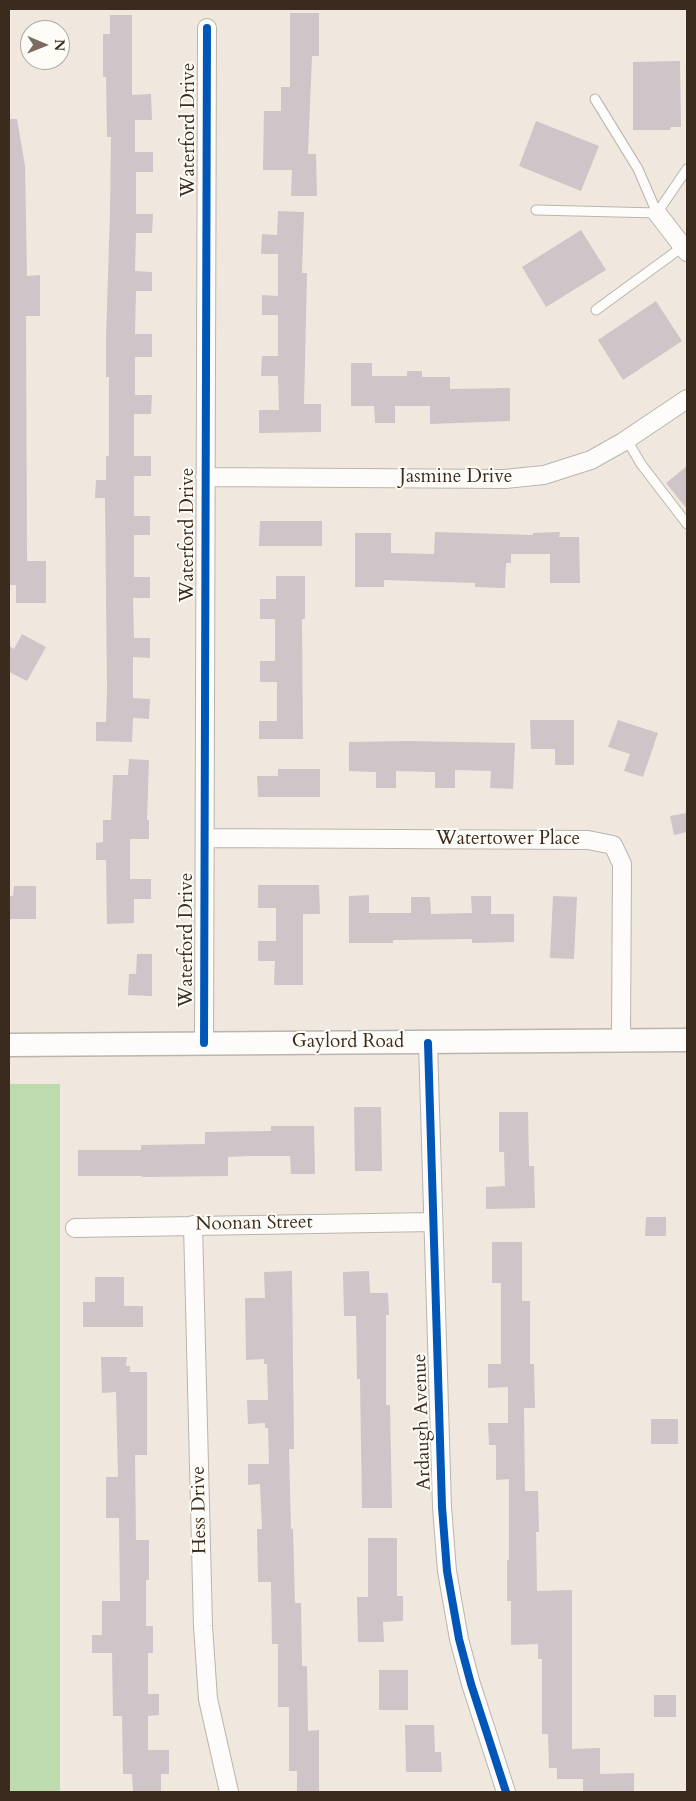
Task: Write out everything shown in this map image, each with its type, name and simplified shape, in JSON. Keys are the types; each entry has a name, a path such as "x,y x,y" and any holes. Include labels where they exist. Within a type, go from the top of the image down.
{"street":[{"name":"Waterford Drive","path":"204,1043 206,28"},
{"path":"657,212 686,247"},
{"name":"Jasmine Drive","path":"205,477 515,478 544,475 591,460 627,440 687,400"},
{"name":"Watertower Place","path":"205,838 588,840 613,845 622,864 621,1040"},
{"name":"Gaylord Road","path":"9,1045 687,1040"},
{"name":"Ardaugh Avenue","path":"428,1043 442,1507 447,1571 464,1657 506,1792"},
{"name":"Noonan Street","path":"75,1228 433,1222"},
{"name":"Hess Drive","path":"193,1225 204,1635 208,1699 229,1792"}],"lane":[{"path":"595,99 638,169 657,212"},
{"path":"657,212 687,169"},
{"path":"536,210 657,212"},
{"path":"596,310 686,247"},
{"path":"627,440 641,464 687,524"}],"green space":[{"path":"9,1084 60,1084 60,1792 9,1792"}],"building":[{"path":"290,13 319,13 319,56 312,56 308,154 316,154 317,196 291,196 292,170 263,170 264,111 281,111 281,87 290,87"},
{"path":"110,15 132,15 132,95 151,94 152,120 135,120 135,152 153,152 153,172 136,172 136,214 153,214 152,233 136,233 135,271 152,272 152,291 136,291 135,334 152,334 152,357 135,357 135,395 152,395 151,414 134,414 134,456 151,456 151,476 134,476 134,516 150,516 150,535 134,535 134,577 150,577 150,598 133,598 134,638 150,638 150,658 133,657 133,698 150,699 149,719 133,718 132,742 96,741 96,722 106,722 107,689 105,498 95,498 96,480 106,480 106,456 109,456 109,377 106,377 106,338 111,137 107,137 106,77 103,77 103,34 110,34"},
{"path":"680,61 681,127 671,127 670,130 633,130 633,62"},
{"path":"9,119 17,119 25,166 27,276 40,275 40,316 26,316 27,561 46,561 46,603 16,603 16,585 9,585"},
{"path":"536,121 599,146 581,191 519,166"},
{"path":"278,211 304,212 302,273 307,273 304,404 321,404 321,432 259,433 259,410 279,410 278,376 261,376 262,356 278,356 278,315 262,315 262,295 278,296 278,254 261,254 262,234 277,235"},
{"path":"581,230 606,270 546,307 522,267"},
{"path":"656,301 682,341 623,380 598,340"},
{"path":"351,363 372,363 372,376 407,376 407,371 422,371 422,377 450,377 450,389 510,388 510,421 430,424 430,406 395,406 395,423 375,423 374,406 351,406"},
{"path":"687,466 687,509 666,483"},
{"path":"260,521 322,521 322,546 259,546"},
{"path":"435,532 533,535 533,533 560,532 559,537 579,537 580,583 550,583 550,554 511,554 511,563 506,563 505,588 475,587 475,583 384,580 384,587 355,587 355,533 391,533 391,553 434,554"},
{"path":"276,576 305,576 305,619 302,619 303,739 259,739 259,721 277,721 277,682 260,682 260,661 275,661 275,619 260,619 260,599 276,599"},
{"path":"22,634 46,647 27,681 9,672 9,646 14,649"},
{"path":"530,720 574,720 574,765 555,765 555,749 531,749"},
{"path":"618,720 658,733 643,777 624,771 630,754 608,747"},
{"path":"349,742 515,743 513,789 490,788 491,771 455,770 455,788 435,788 435,772 396,771 396,788 376,788 376,772 349,771"},
{"path":"129,759 149,760 147,820 149,820 149,839 130,839 130,879 151,879 151,899 134,899 134,923 107,924 106,860 96,860 96,843 103,842 103,820 111,820 113,775 128,775"},
{"path":"278,769 320,769 320,797 258,797 257,776 278,776"},
{"path":"687,813 687,832 674,835 670,816"},
{"path":"258,885 319,885 320,914 303,914 303,985 274,985 275,961 258,961 258,941 276,941 276,908 258,908"},
{"path":"14,886 36,886 36,919 9,919 9,896 13,896"},
{"path":"369,895 369,913 411,913 411,897 430,897 431,914 472,913 471,896 491,896 491,914 514,914 514,942 472,943 472,939 393,940 393,943 349,943 349,896"},
{"path":"553,896 577,897 574,959 550,958"},
{"path":"137,954 152,954 152,996 128,995 129,974 136,974"},
{"path":"354,1107 381,1107 382,1171 355,1171"},
{"path":"499,1112 528,1112 529,1166 534,1166 535,1208 486,1209 486,1187 505,1186 504,1152 499,1152"},
{"path":"271,1126 314,1126 315,1174 291,1174 290,1156 250,1156 228,1157 228,1176 78,1176 78,1150 141,1150 141,1145 205,1144 205,1132 271,1131"},
{"path":"646,1217 666,1217 666,1236 645,1236"},
{"path":"492,1242 522,1242 522,1301 530,1301 530,1364 534,1364 535,1408 524,1408 525,1491 538,1491 539,1532 536,1532 537,1591 572,1590 572,1749 600,1748 600,1774 634,1773 634,1792 583,1792 583,1779 557,1779 557,1768 549,1768 548,1734 542,1734 542,1659 538,1659 538,1644 511,1645 511,1601 507,1601 509,1479 496,1480 496,1445 489,1445 488,1423 508,1423 508,1387 488,1388 488,1364 501,1364 501,1283 492,1283"},
{"path":"292,1271 294,1449 289,1449 291,1529 293,1529 295,1603 301,1603 302,1666 307,1666 308,1731 319,1730 319,1792 297,1792 297,1771 289,1771 289,1707 278,1707 278,1644 272,1644 271,1582 258,1582 257,1529 262,1529 260,1484 248,1485 248,1464 269,1464 268,1428 265,1428 265,1423 248,1424 247,1400 268,1400 267,1364 264,1364 264,1359 246,1360 245,1298 265,1298 264,1272"},
{"path":"369,1271 370,1293 388,1293 389,1315 386,1315 386,1405 390,1405 392,1508 362,1508 360,1379 357,1379 356,1316 344,1316 343,1272"},
{"path":"95,1277 124,1277 124,1306 143,1306 143,1327 83,1327 83,1302 95,1302"},
{"path":"101,1357 127,1357 126,1366 130,1366 130,1372 147,1372 147,1455 135,1455 136,1540 149,1540 149,1580 146,1580 146,1626 153,1626 153,1653 148,1653 148,1694 159,1694 159,1715 148,1716 148,1750 169,1750 169,1774 161,1774 161,1792 133,1792 132,1774 123,1774 122,1716 113,1716 112,1653 92,1653 92,1635 102,1635 102,1601 120,1601 119,1518 106,1518 106,1477 118,1477 116,1392 102,1393"},
{"path":"651,1419 678,1419 678,1444 651,1444"},
{"path":"368,1538 397,1538 397,1596 403,1596 403,1621 383,1622 384,1642 358,1642 357,1597 368,1597"},
{"path":"379,1670 408,1670 408,1710 379,1710"},
{"path":"654,1695 676,1695 676,1717 654,1717"},
{"path":"405,1725 434,1725 435,1752 441,1752 442,1772 406,1772"}],"cycle path":[{"path":"204,1043 207,28"},
{"path":"428,1043 442,1507 447,1571 459,1639 471,1684 506,1792"}]}
